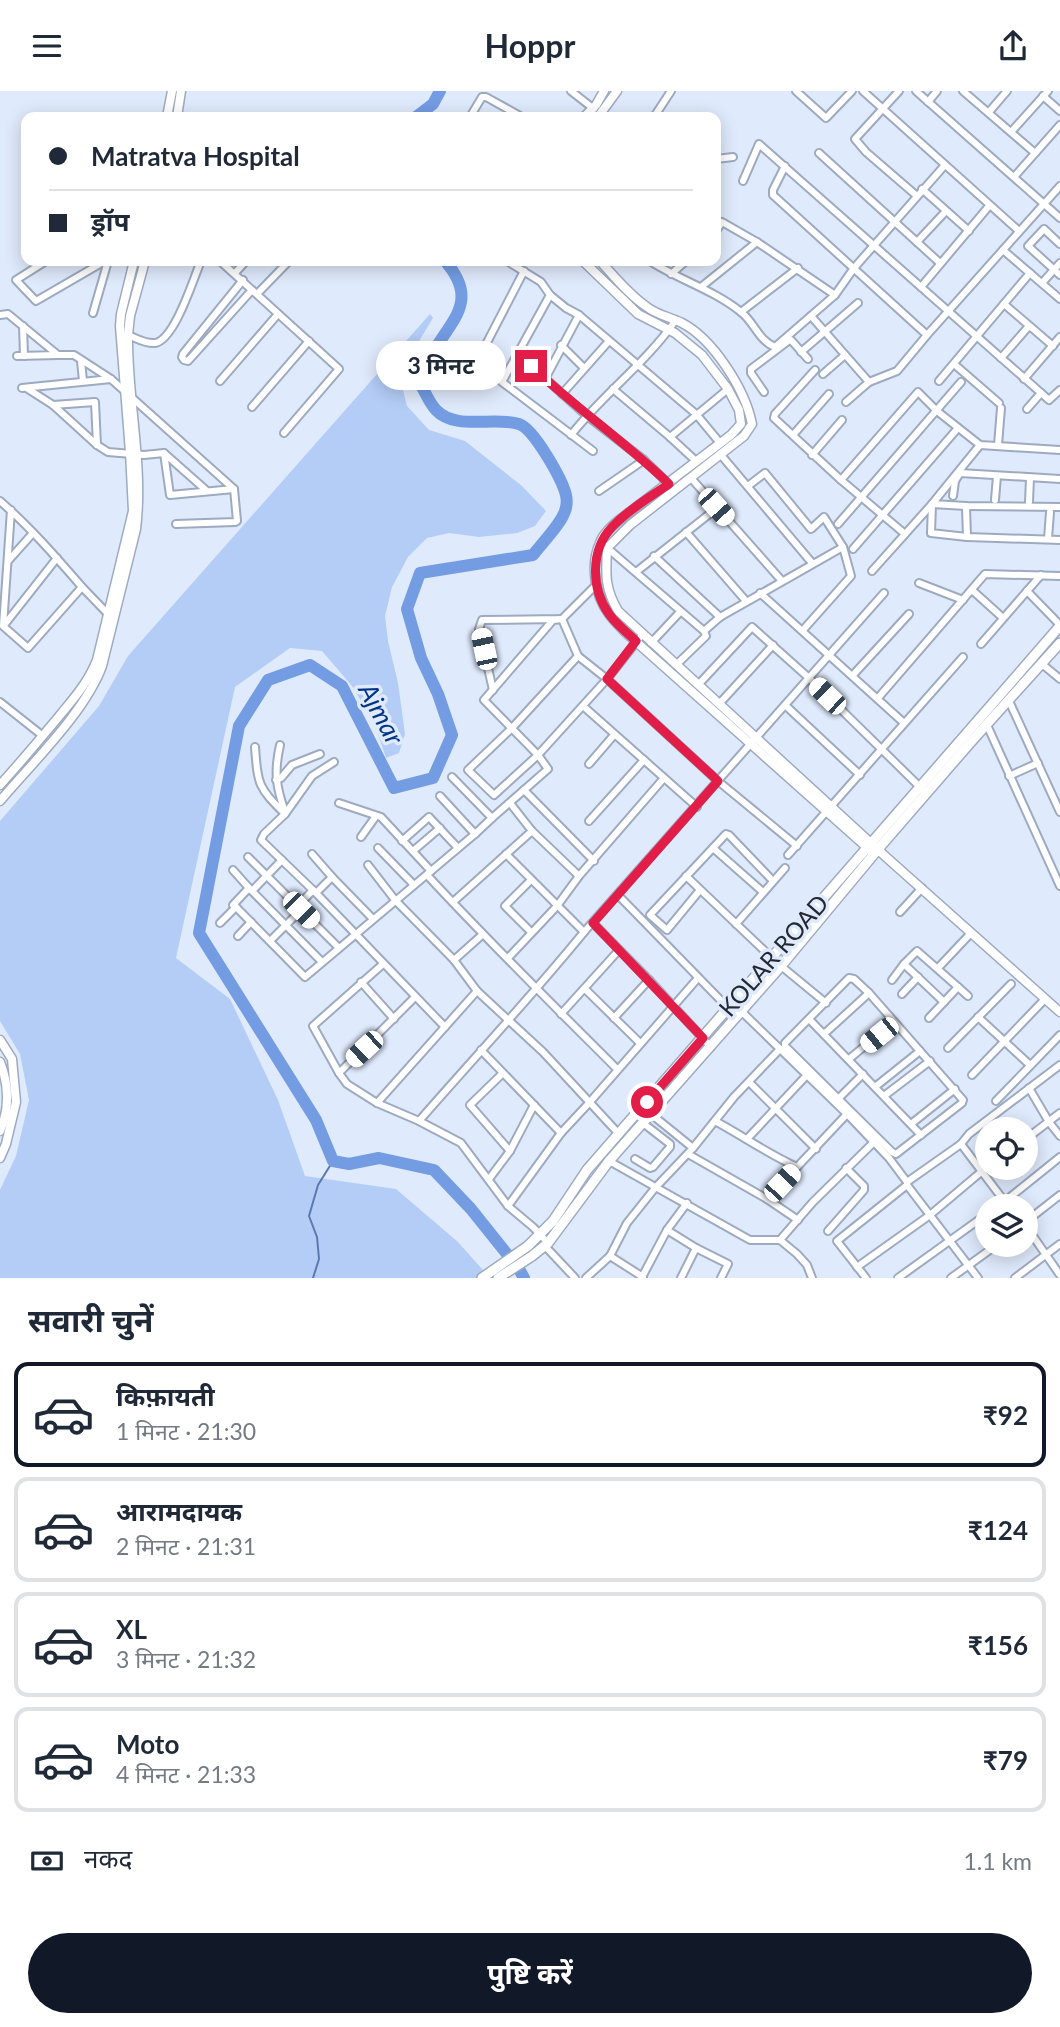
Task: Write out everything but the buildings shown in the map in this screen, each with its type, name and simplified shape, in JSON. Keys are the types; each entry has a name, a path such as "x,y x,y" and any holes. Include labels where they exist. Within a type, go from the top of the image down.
{"main road":[{"name":"KOLAR ROAD","path":"482,1278 528,1246 553,1221 587,1170 771,957 873,848 1060,626"},
{"name":"KOLAR ROAD","path":"923,790 987,725 1060,643"},
{"name":"KOLAR ROAD","path":"498,1278 546,1244 609,1161 781,967 873,848"},
{"path":"771,957 781,967"}],"street":[{"path":"168,112 172,91"},
{"path":"178,112 181,91"},
{"path":"570,91 594,112"},
{"path":"599,112 604,91"},
{"path":"600,112 617,91"},
{"path":"657,112 671,91"},
{"path":"796,91 826,117 852,91"},
{"path":"863,91 1019,231"},
{"path":"899,91 855,141 916,196"},
{"path":"916,91 1060,218"},
{"path":"928,102 937,91"},
{"path":"963,91 1035,153"},
{"path":"971,98 976,91"},
{"path":"989,112 1007,91"},
{"path":"1011,132 1045,94 1060,111"},
{"path":"473,112 482,97 486,97 513,112"},
{"path":"1014,177 1060,125"},
{"path":"743,181 758,144 1050,401 1060,390"},
{"path":"819,153 940,263"},
{"path":"721,158 733,157"},
{"path":"658,266 701,287 741,312 751,321 762,340 775,347 835,295 854,268 945,165"},
{"path":"785,166 773,195 927,335"},
{"path":"846,402 869,382 897,371 1060,186"},
{"path":"922,189 969,231"},
{"path":"921,286 989,206"},
{"path":"916,242 946,211"},
{"path":"722,222 757,242 835,295"},
{"path":"1057,273 1028,246 1044,229 1060,244"},
{"path":"701,287 757,242"},
{"path":"1003,250 1060,299"},
{"path":"1042,283 1057,273 1060,263"},
{"path":"38,266 16,280 36,301 97,266"},
{"path":"93,313 105,266"},
{"path":"0,785 84,686 92,673 108,614 133,511 134,453 124,390 120,326 121,314 138,266"},
{"path":"0,801 96,683 109,640 136,529 138,505 128,335 139,266"},
{"path":"128,335 143,342 155,343 164,339 177,320 199,266"},
{"path":"226,266 339,369 284,433"},
{"path":"234,273 241,266"},
{"path":"243,281 183,354 184,360 188,361 254,292 283,266"},
{"path":"516,266 541,282 550,295 579,315 696,414 720,443"},
{"path":"588,266 638,314 691,344 702,355 728,389 739,410 741,424 732,435 618,521 603,545 595,572 596,585 609,614 1060,1012"},
{"path":"603,545 720,455 749,431 752,424 736,385 714,349 701,335 642,304 605,266"},
{"path":"671,274 680,266"},
{"path":"741,312 797,268"},
{"path":"466,383 524,271"},
{"path":"939,381 1030,273"},
{"path":"550,295 502,381 593,451"},
{"path":"801,352 858,303"},
{"path":"1004,304 1053,346"},
{"path":"0,315 8,314 58,355"},
{"path":"220,381 278,314"},
{"path":"545,379 579,315"},
{"path":"811,316 869,382"},
{"path":"571,435 586,415 637,365 675,321"},
{"path":"23,326 21,356 74,355 111,379 234,489 237,521 176,524"},
{"path":"1001,358 1029,326"},
{"path":"1024,379 1060,337"},
{"path":"764,391 751,369 788,341 791,340 808,359"},
{"path":"252,407 309,341"},
{"path":"562,394 609,341"},
{"path":"561,345 584,368"},
{"path":"517,353 669,484"},
{"path":"823,374 845,355"},
{"path":"81,361 83,381"},
{"path":"954,364 1000,405 998,445"},
{"path":"815,370 774,416 812,454 905,534"},
{"path":"111,379 25,388 52,405 108,452 164,453 207,491"},
{"path":"838,524 961,382"},
{"path":"613,389 697,462"},
{"path":"670,437 728,389"},
{"path":"841,480 918,392 979,445 1060,450"},
{"path":"1027,409 1041,393"},
{"path":"793,435 829,394"},
{"path":"52,405 94,402 97,445"},
{"path":"812,454 842,420"},
{"path":"853,549 958,428"},
{"path":"872,571 932,504 979,445"},
{"path":"164,453 170,495 234,489"},
{"path":"720,455 812,563"},
{"path":"599,491 644,460"},
{"path":"748,486 765,473 811,529 824,517 843,547 851,576 803,631"},
{"path":"953,496 955,481 960,474 1060,479"},
{"path":"995,500 997,476"},
{"path":"691,478 782,581"},
{"path":"1028,502 1030,478"},
{"path":"0,501 108,614"},
{"path":"932,504 1060,507"},
{"path":"932,504 930,533 1060,540"},
{"path":"966,506 967,537"},
{"path":"636,572 716,507"},
{"path":"11,510 2,602 3,625 28,648 82,587"},
{"path":"1048,539 1051,512"},
{"path":"686,531 746,601"},
{"path":"7,562 33,533"},
{"path":"603,545 704,631 706,636 676,665"},
{"path":"603,545 609,596 618,611 639,638 651,643 676,665 753,740"},
{"path":"704,631 746,601 843,547"},
{"path":"654,556 720,617"},
{"path":"3,625 57,558"},
{"path":"878,698 985,574 1060,576"},
{"path":"981,644 1041,575"},
{"path":"919,583 964,600"},
{"path":"282,860 233,905 305,977 548,769 538,755 484,700 553,620 562,619 596,585"},
{"path":"972,590 1003,618"},
{"path":"1027,591 1060,626"},
{"path":"760,593 904,723"},
{"path":"419,1121 884,593"},
{"path":"651,643 680,612"},
{"path":"853,675 909,614"},
{"path":"562,619 578,656 607,679 718,781 797,846"},
{"path":"493,690 479,629 482,621 562,619"},
{"path":"698,685 751,627 809,678 923,790"},
{"path":"578,656 512,729 468,770 494,795 538,755 607,679 639,638"},
{"path":"719,704 773,645"},
{"path":"788,855 963,657"},
{"path":"1042,664 1060,679"},
{"path":"1009,701 1060,812"},
{"path":"0,702 43,736"},
{"path":"785,705 860,775"},
{"path":"583,706 696,807"},
{"path":"987,725 1060,886"},
{"path":"589,764 614,735"},
{"path":"279,745 276,788 285,814"},
{"path":"255,747 257,776 263,792 285,814"},
{"path":"276,780 292,765 320,754"},
{"path":"589,821 644,760"},
{"path":"334,762 312,776 285,814 261,840 445,1027"},
{"path":"1009,776 1038,763"},
{"path":"452,777 492,818"},
{"path":"508,958 557,906 579,876 664,778"},
{"path":"524,790 594,861"},
{"path":"440,796 475,834"},
{"path":"339,803 381,817 413,851 482,935 617,1069"},
{"path":"510,803 532,831 579,876"},
{"path":"361,837 376,816"},
{"path":"402,841 429,817 458,848"},
{"path":"413,851 440,828"},
{"path":"453,902 532,831"},
{"path":"701,890 667,930 650,915 726,834 774,881"},
{"path":"378,848 414,885"},
{"path":"713,848 763,892"},
{"path":"312,854 373,919"},
{"path":"506,854 584,932"},
{"path":"248,857 339,948"},
{"path":"368,865 395,900 454,960 477,991 543,1052 619,1134"},
{"path":"736,924 785,868"},
{"path":"233,870 323,962"},
{"path":"686,876 771,957"},
{"path":"270,941 314,892 332,877"},
{"path":"531,880 505,906 531,932"},
{"path":"900,912 922,888"},
{"path":"618,895 728,1008 780,1049 847,1114 889,1159 978,1278"},
{"path":"220,923 236,907"},
{"path":"238,936 251,922"},
{"path":"593,923 711,1047"},
{"path":"938,968 971,933"},
{"path":"454,960 482,935"},
{"path":"561,1014 619,950"},
{"path":"892,980 916,951 968,996"},
{"path":"383,964 313,1026 338,1073 347,1084 377,1103 461,1143 508,1206 540,1234 575,1278"},
{"path":"904,964 944,1002"},
{"path":"781,967 826,1003"},
{"path":"902,994 918,977"},
{"path":"508,1206 561,1133 698,978"},
{"path":"849,978 854,979 869,993 963,1100 900,1152 894,1153 785,1046 849,978"},
{"path":"614,1018 649,980"},
{"path":"361,982 394,1019"},
{"path":"948,1048 1011,984"},
{"path":"929,1018 958,987"},
{"path":"585,989 640,1043"},
{"path":"377,1103 477,991"},
{"path":"824,1034 869,993"},
{"path":"338,1073 415,996"},
{"path":"972,1075 1045,999"},
{"path":"978,1017 1030,1065"},
{"path":"809,1019 921,1135"},
{"path":"849,1059 894,1023"},
{"path":"996,1101 1060,1035"},
{"path":"0,1040 12,1059 16,1102 0,1159"},
{"path":"586,1278 610,1256 627,1223 655,1188 780,1049"},
{"path":"481,1050 561,1133"},
{"path":"875,1087 920,1051"},
{"path":"884,1096 930,1061"},
{"path":"0,1062 8,1091 5,1117 0,1131"},
{"path":"866,1278 838,1241 907,1183 1060,1065"},
{"path":"503,1073 470,1105 510,1151"},
{"path":"838,1099 863,1074"},
{"path":"747,1139 806,1076"},
{"path":"749,1082 816,1149"},
{"path":"1030,1088 1060,1136"},
{"path":"911,1124 955,1089"},
{"path":"489,1179 510,1151 534,1105"},
{"path":"1038,1130 1060,1113"},
{"path":"651,1114 693,1148"},
{"path":"767,1199 847,1114"},
{"path":"715,1121 768,1154 797,1167"},
{"path":"635,1159 650,1168 653,1167 670,1147 670,1144 643,1123"},
{"path":"780,1240 813,1202 873,1143"},
{"path":"961,1144 975,1159"},
{"path":"688,1154 798,1220"},
{"path":"1016,1194 1060,1157"},
{"path":"609,1161 750,1240 780,1240 807,1265 810,1277"},
{"path":"828,1231 864,1190 864,1186 846,1168"},
{"path":"857,1267 930,1215 975,1177"},
{"path":"1038,1212 1060,1195"},
{"path":"610,1256 644,1277 667,1230 687,1203"},
{"path":"898,1278 975,1223"},
{"path":"667,1230 728,1264 721,1278"},
{"path":"1038,1244 1060,1275"},
{"path":"1015,1278 1060,1244"},
{"path":"681,1278 696,1248"},
{"path":"951,1278 978,1257"}],"shaded area":[{"path":"430,314 433,318 399,374 407,406 429,430 465,441 522,486 546,511 535,526 517,533 479,537 449,533 427,538 408,557 392,587 385,616 405,734 399,753 386,758 374,722 352,686 322,651 290,648 235,687 176,958 230,999 278,1100 305,1176 396,1189 458,1242 490,1278 0,1278 0,1190 16,1156 29,1100 20,1054 0,1021 0,821 99,706 128,656"}],"waterway":[{"name":"Ajmar","path":"423,112 433,104 440,91"},
{"name":"Ajmar","path":"449,266 461,290 461,303 457,315 426,365 422,387 434,408 454,420 509,422 525,428 547,455 559,478 566,495 565,511 533,555 420,573 407,609 421,658 438,694 452,735 433,778 394,788 342,686 310,665 268,680 239,726 199,933 316,1120 333,1161 349,1164 379,1158 434,1170 471,1209 524,1278"},
{"path":"313,1278 319,1259 317,1237 309,1216 318,1185 333,1161"}],"route":[{"path":"531,366 669,484 618,521 606,534 597,552 596,585 603,604 624,631 636,641 607,679 718,781 593,923 703,1038 647,1102"}]}
